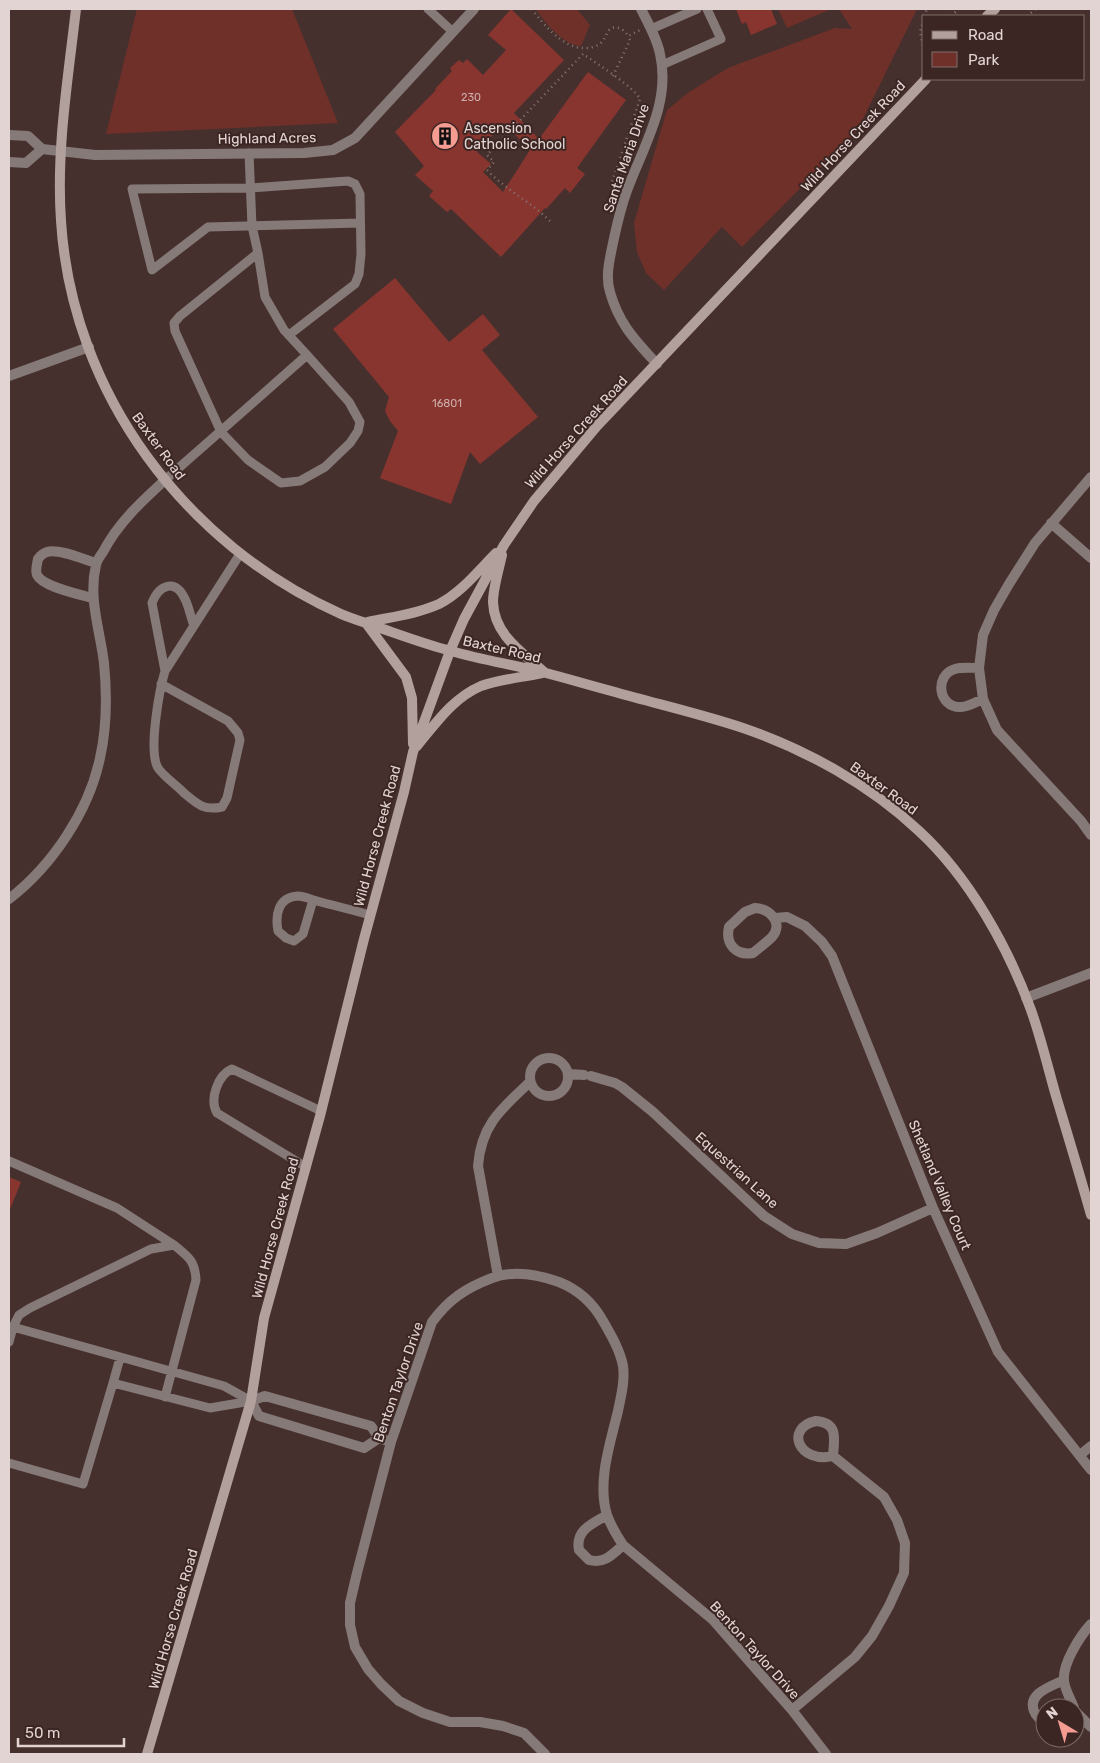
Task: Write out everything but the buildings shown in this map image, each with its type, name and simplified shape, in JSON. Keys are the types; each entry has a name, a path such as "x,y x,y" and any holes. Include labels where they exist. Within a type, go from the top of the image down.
{"main road":[{"name":"Baxter Road","path":"76,9 61,150 61,212 64,249 76,308 89,347 116,408 135,440 165,480 190,509 240,554 294,590 347,617 450,651 545,673 745,729 798,751 858,783 887,804 923,834 949,864 973,895 1010,961 1031,1011 1091,1215"},
{"name":"Wild Horse Creek Road","path":"147,1754 251,1400 264,1318 321,1111 413,752 450,651 464,619 504,545 534,501 565,462 925,80"},
{"path":"413,752 412,698 406,677 366,623 419,611 440,603 459,590 504,545"},
{"path":"504,545 493,601 496,620 505,638 545,673"},
{"path":"413,752 448,708 465,695 482,686 545,673"}],"street":[{"name":"Highland Acres","path":"42,149 95,155 304,153 333,150 355,138 474,9"},
{"name":"Santa Maria Drive","path":"641,9 646,29 660,54 663,80 658,114 627,190 618,219 608,271 609,290 618,315 628,332 657,364"},
{"path":"9,135 28,136 42,149 26,163 9,162"},
{"path":"9,376 89,347"},
{"path":"1091,477 1035,543 994,610 983,634 979,668 983,699 1003,738 1081,821 1091,835"},
{"path":"9,899 46,864 72,827 88,794 100,758 105,717 105,679 102,646 92,598 96,563 116,530 133,510 165,480"},
{"path":"1051,523 1091,558"},
{"path":"92,598 44,583 36,572 38,559 45,552 51,551 96,563"},
{"path":"979,668 950,671 942,681 941,688 945,700 956,707 969,705 983,699"},
{"name":"Shetland Valley Court","path":"775,918 776,924 773,936 753,953 741,953 731,945 728,939 729,926 745,912 755,908 762,908 775,918 787,917 804,926 822,942 832,956 933,1208 998,1352 1091,1470"},
{"path":"1026,998 1091,973"},
{"path":"550,1057 561,1061 568,1074 567,1084 564,1089 548,1096 537,1092 530,1082 529,1076 533,1064 543,1058 550,1057"},
{"name":"Equestrian Lane","path":"568,1074 588,1076 615,1083 622,1087 654,1112 764,1216 792,1234 819,1243 846,1244 878,1233 933,1208"},
{"path":"498,1276 478,1166 479,1150 491,1122 501,1109 530,1082"},
{"name":"Benton Taylor Drive","path":"545,1754 524,1733 503,1726 480,1722 450,1722 423,1713 399,1701 374,1676 355,1647 350,1625 350,1603 391,1442 432,1322 444,1306 474,1285 498,1276 526,1274 540,1276 570,1287 586,1298 597,1310 612,1335 623,1366 624,1384 606,1461 604,1497 607,1515 613,1529 623,1545 713,1620 792,1710 826,1754"},
{"path":"378,1438 364,1448 259,1416 251,1400 266,1396 371,1426 378,1438 391,1442"},
{"path":"1080,1455 1091,1446"},
{"path":"792,1710 855,1657 877,1628 890,1606 904,1573 905,1543 897,1520 884,1497 833,1456"},
{"path":"607,1515 582,1532 579,1537 580,1550 589,1560 601,1561 608,1559 623,1545"},
{"path":"1070,1698 1064,1680 1069,1660 1091,1624"},
{"path":"1035,1714 1033,1702 1036,1696 1064,1680"}],"lane":[{"path":"428,9 453,32"},
{"path":"646,29 697,9"},
{"path":"662,65 721,39 707,9"},
{"path":"249,153 252,226 258,253 265,297 284,330 349,402 360,422 358,432 350,443 325,467 300,481 281,482 248,460 221,432 175,331 174,323 180,316 258,253"},
{"path":"289,335 355,284 360,274 361,254 360,194 355,184 348,181 250,188 132,189 152,270 208,227 360,223"},
{"path":"165,480 308,355"},
{"path":"161,684 228,721 238,733 240,740 227,798 222,807 211,809 198,804 158,768 154,755 161,684 165,671 240,554"},
{"path":"165,671 152,603 161,588 167,586 181,593 186,600 194,626"},
{"path":"313,900 303,934 294,940 286,938 278,931 277,912 281,905 298,896 370,915"},
{"path":"306,1167 217,1112 214,1105 218,1084 226,1072 232,1069 321,1111"},
{"path":"9,1161 117,1208 190,1257 195,1268 196,1280 165,1397"},
{"path":"9,1342 19,1315 30,1308 151,1249 174,1245"},
{"path":"13,1328 224,1386 251,1400"},
{"path":"9,1463 83,1484 120,1358"},
{"path":"113,1383 210,1408 251,1400"}],"path":[{"path":"532,9 554,34 634,91 640,99 611,185"},
{"path":"922,24 920,32 922,38"},
{"path":"576,48 593,47 600,44 609,30 613,28 619,28 626,32 630,40 613,76"},
{"path":"628,36 646,29"},
{"path":"550,221 500,184 488,170 494,162 487,155 583,54"}],"green space":[{"path":"137,9 292,9 338,123 106,134"},
{"path":"536,9 577,9 590,25 581,46 574,45 561,38 549,27"},
{"path":"778,9 831,9 787,28"},
{"path":"839,9 917,9 857,131 742,247 722,227 664,290 646,273 637,252 634,223 667,110 689,92 728,68 835,28 852,29"}],"place":[{"name":"Ascension Catholic School","path":"445,136"}]}
